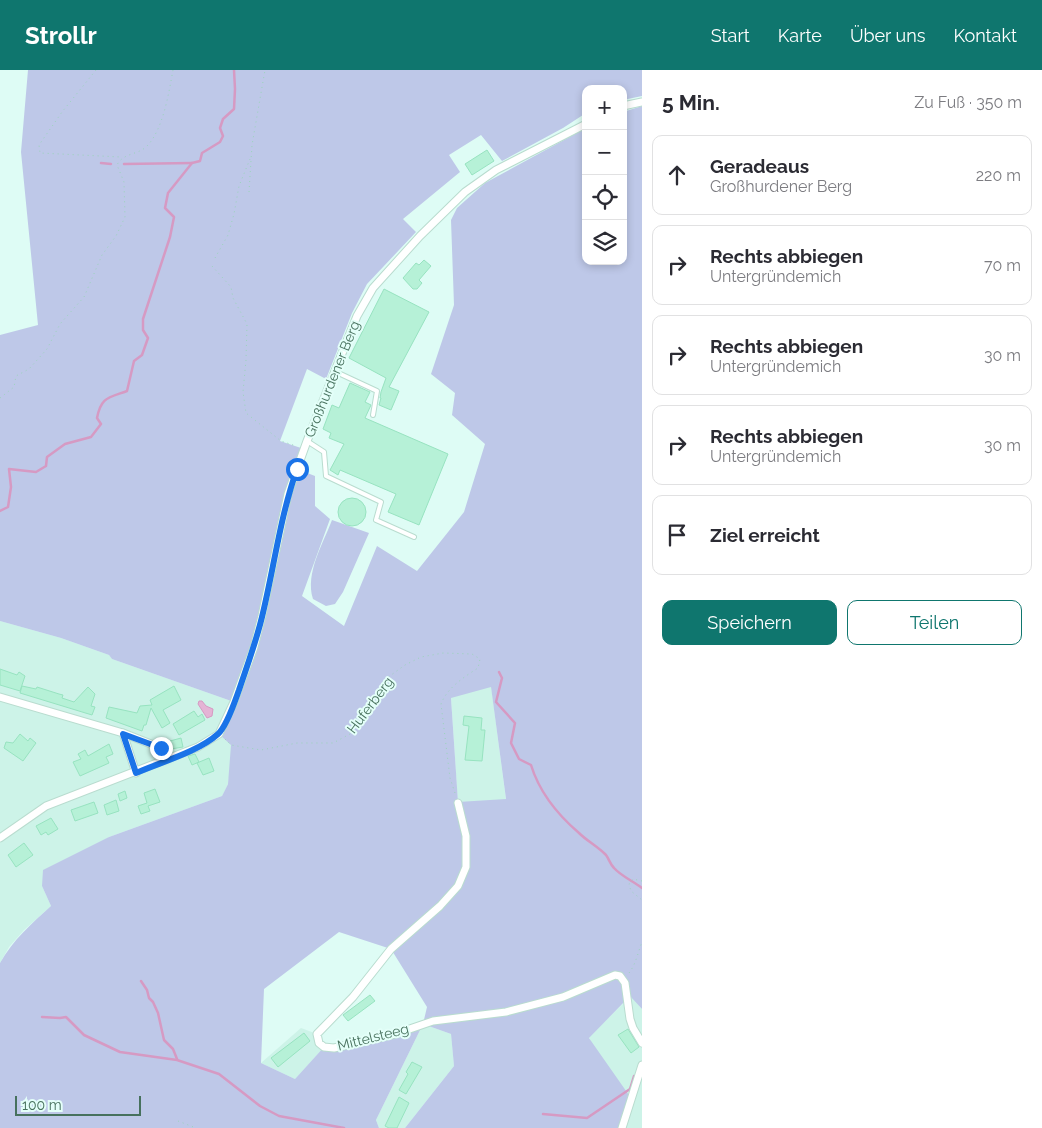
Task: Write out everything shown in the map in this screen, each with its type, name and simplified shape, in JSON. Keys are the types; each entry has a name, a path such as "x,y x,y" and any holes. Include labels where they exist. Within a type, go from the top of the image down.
{"street":[{"path":"627,105 642,102"},
{"name":"Großhurdener Berg","path":"220,734 254,647 286,503 304,449 357,316 373,288 449,207 482,179 582,126"},
{"path":"0,697 123,734 161,748"},
{"path":"123,734 136,773"},
{"path":"0,838 46,806 136,773 198,747 220,734"},
{"name":"Mittelsteeg","path":"458,802 466,836 466,867 458,886 440,906 391,949 353,997 317,1034 319,1043 324,1047 334,1048 395,1034 433,1021 506,1012 562,997 615,975 620,976 624,980"},
{"path":"624,980 630,1019 633,1028 642,1042"},
{"path":"622,1128 642,1065"}],"lane":[{"path":"334,371 377,391 373,415"},
{"path":"307,441 324,452 326,476 381,502 376,520 414,538"}],"path":[{"path":"96,70 62,112 39,145 40,153 122,157 146,146 157,129 168,97 173,70"},
{"path":"249,192 250,159 265,70"},
{"path":"0,398 14,387 16,376 28,369 47,349 60,324 84,297 102,255 116,236 125,217 124,182 117,165 122,157"},
{"path":"214,258 228,235 239,186 250,159"},
{"path":"212,266 231,287 233,298 247,324 243,392 246,413 281,441 304,449"},
{"name":"Huferberg","path":"220,734 231,745 261,750 297,743 333,744 350,734 371,707 387,678 405,665 421,657 443,653 472,654 480,659 478,668 444,695 441,704 450,778 458,802"},
{"path":"642,882 632,879 630,884 631,892 642,900"},
{"path":"624,980 635,965 642,942"},
{"path":"178,1120 196,1128"}],"shaded area":[{"path":"28,70 642,70 642,96 627,99 627,85 582,85 582,116 502,161 481,135 449,155 460,172 403,219 416,232 367,284 352,313 326,379 307,369 280,441 304,449 297,469 315,476 315,506 330,519 302,596 344,626 377,546 417,571 464,512 485,444 452,415 455,393 431,374 454,305 451,220 457,208 485,183 582,130 582,265 627,265 627,111 642,106 642,1009 630,996 589,1038 631,1098 620,1128 405,1128 454,1066 451,1034 423,1024 376,1120 379,1128 0,1128 0,963 17,940 51,906 42,886 43,870 109,837 222,796 228,784 231,745 219,734 234,702 112,659 109,655 61,638 0,621 0,335 38,325 21,152","holes":["491,687 506,799 458,802 451,698","339,932 391,949 427,1007 423,1024 324,1047 295,1079 261,1063 264,989"]},
{"path":"332,520 369,533 343,592 335,604 326,606 313,599 311,579 316,559"},
{"path":"0,621 61,638 109,655 112,659 234,702 230,770 228,784 222,796 109,837 42,886 51,906 24,930 9,947 0,963"},
{"path":"491,686 506,800 458,803 451,697"},
{"path":"199,701 213,709 212,716 207,718 198,704"},
{"path":"631,996 642,1009 642,1128 625,1128 589,1037"},
{"path":"423,1024 451,1034 454,1066 405,1128 379,1128 376,1120"},
{"path":"301,1028 317,1034 324,1047 295,1079 261,1063"}],"building":[{"path":"487,150 494,161 472,175 465,164"},
{"path":"424,260 431,266 419,280 422,283 417,289 413,289 403,278 416,263 419,265"},
{"path":"384,289 429,312 389,387 399,391 391,410 379,405 386,378 349,358"},
{"path":"350,383 370,392 365,402 371,405 365,418 448,454 419,525 388,512 396,494 340,470 338,475 330,470 344,444 329,438 331,433 323,429 332,405 339,408"},
{"path":"352,498 362,502 366,512 362,522 352,526 342,522 338,512 342,502"},
{"path":"0,669 17,675 19,672 25,676 20,691 0,685"},
{"path":"22,686 36,689 37,687 63,695 62,698 74,702 88,687 95,694 91,706 95,707 92,715 20,693"},
{"path":"174,686 181,700 163,710 170,723 162,728 151,708 146,725 144,725 142,731 106,718 109,707 137,713 140,706 152,705 150,700"},
{"path":"194,711 198,717 202,714 205,720 179,735 173,724"},
{"path":"464,716 482,718 481,730 485,730 482,761 465,760 469,726 463,725"},
{"path":"20,734 28,741 30,738 36,743 23,761 4,748 6,742 13,743"},
{"path":"181,738 183,747 171,749 170,741"},
{"path":"109,744 113,754 106,757 109,763 80,776 73,762 81,759 78,754 85,750 88,756"},
{"path":"195,754 199,762 192,765 188,756"},
{"path":"209,758 214,771 203,775 197,763"},
{"path":"155,789 160,802 148,806 150,811 141,814 138,806 147,803 144,793"},
{"path":"125,791 127,798 120,801 118,794"},
{"path":"116,800 119,811 107,815 104,805"},
{"path":"94,802 98,813 75,821 71,810"},
{"path":"51,818 58,829 48,835 46,832 41,835 36,826"},
{"path":"24,843 33,855 16,867 8,855"},
{"path":"370,995 375,1001 348,1021 343,1015"},
{"path":"628,1029 639,1047 631,1053 618,1035"},
{"path":"304,1033 310,1041 278,1067 271,1058"},
{"path":"412,1062 422,1067 406,1094 399,1090"},
{"path":"399,1097 409,1103 397,1128 389,1128 385,1126"}],"waterway":[{"path":"0,511 8,507 11,487 9,469 36,472 46,466 47,457 65,444 91,437 101,424 97,418 103,402 110,397 127,391 134,361 142,355 148,338 143,330 143,319 170,237 174,217 165,208 168,193 192,163 200,161 202,153 220,142 223,136 220,128 223,119 234,109 234,70"},
{"path":"101,163 111,164"},
{"path":"124,164 192,163"},
{"path":"499,672 502,678 496,702 515,723 511,743 519,759 531,765 544,793 564,818 582,836 606,855 611,865 617,871 642,888"},
{"path":"141,981 158,1013 164,1040 173,1049 177,1059"},
{"path":"42,1017 66,1017 84,1035 120,1052 177,1060 219,1074 260,1106 279,1116 344,1128"},
{"path":"543,1114 587,1118 630,1089 634,1076"}],"route":[{"path":"161,748 123,734 136,773 198,747 220,734 254,647 279,530 288,494 297,469"}]}
